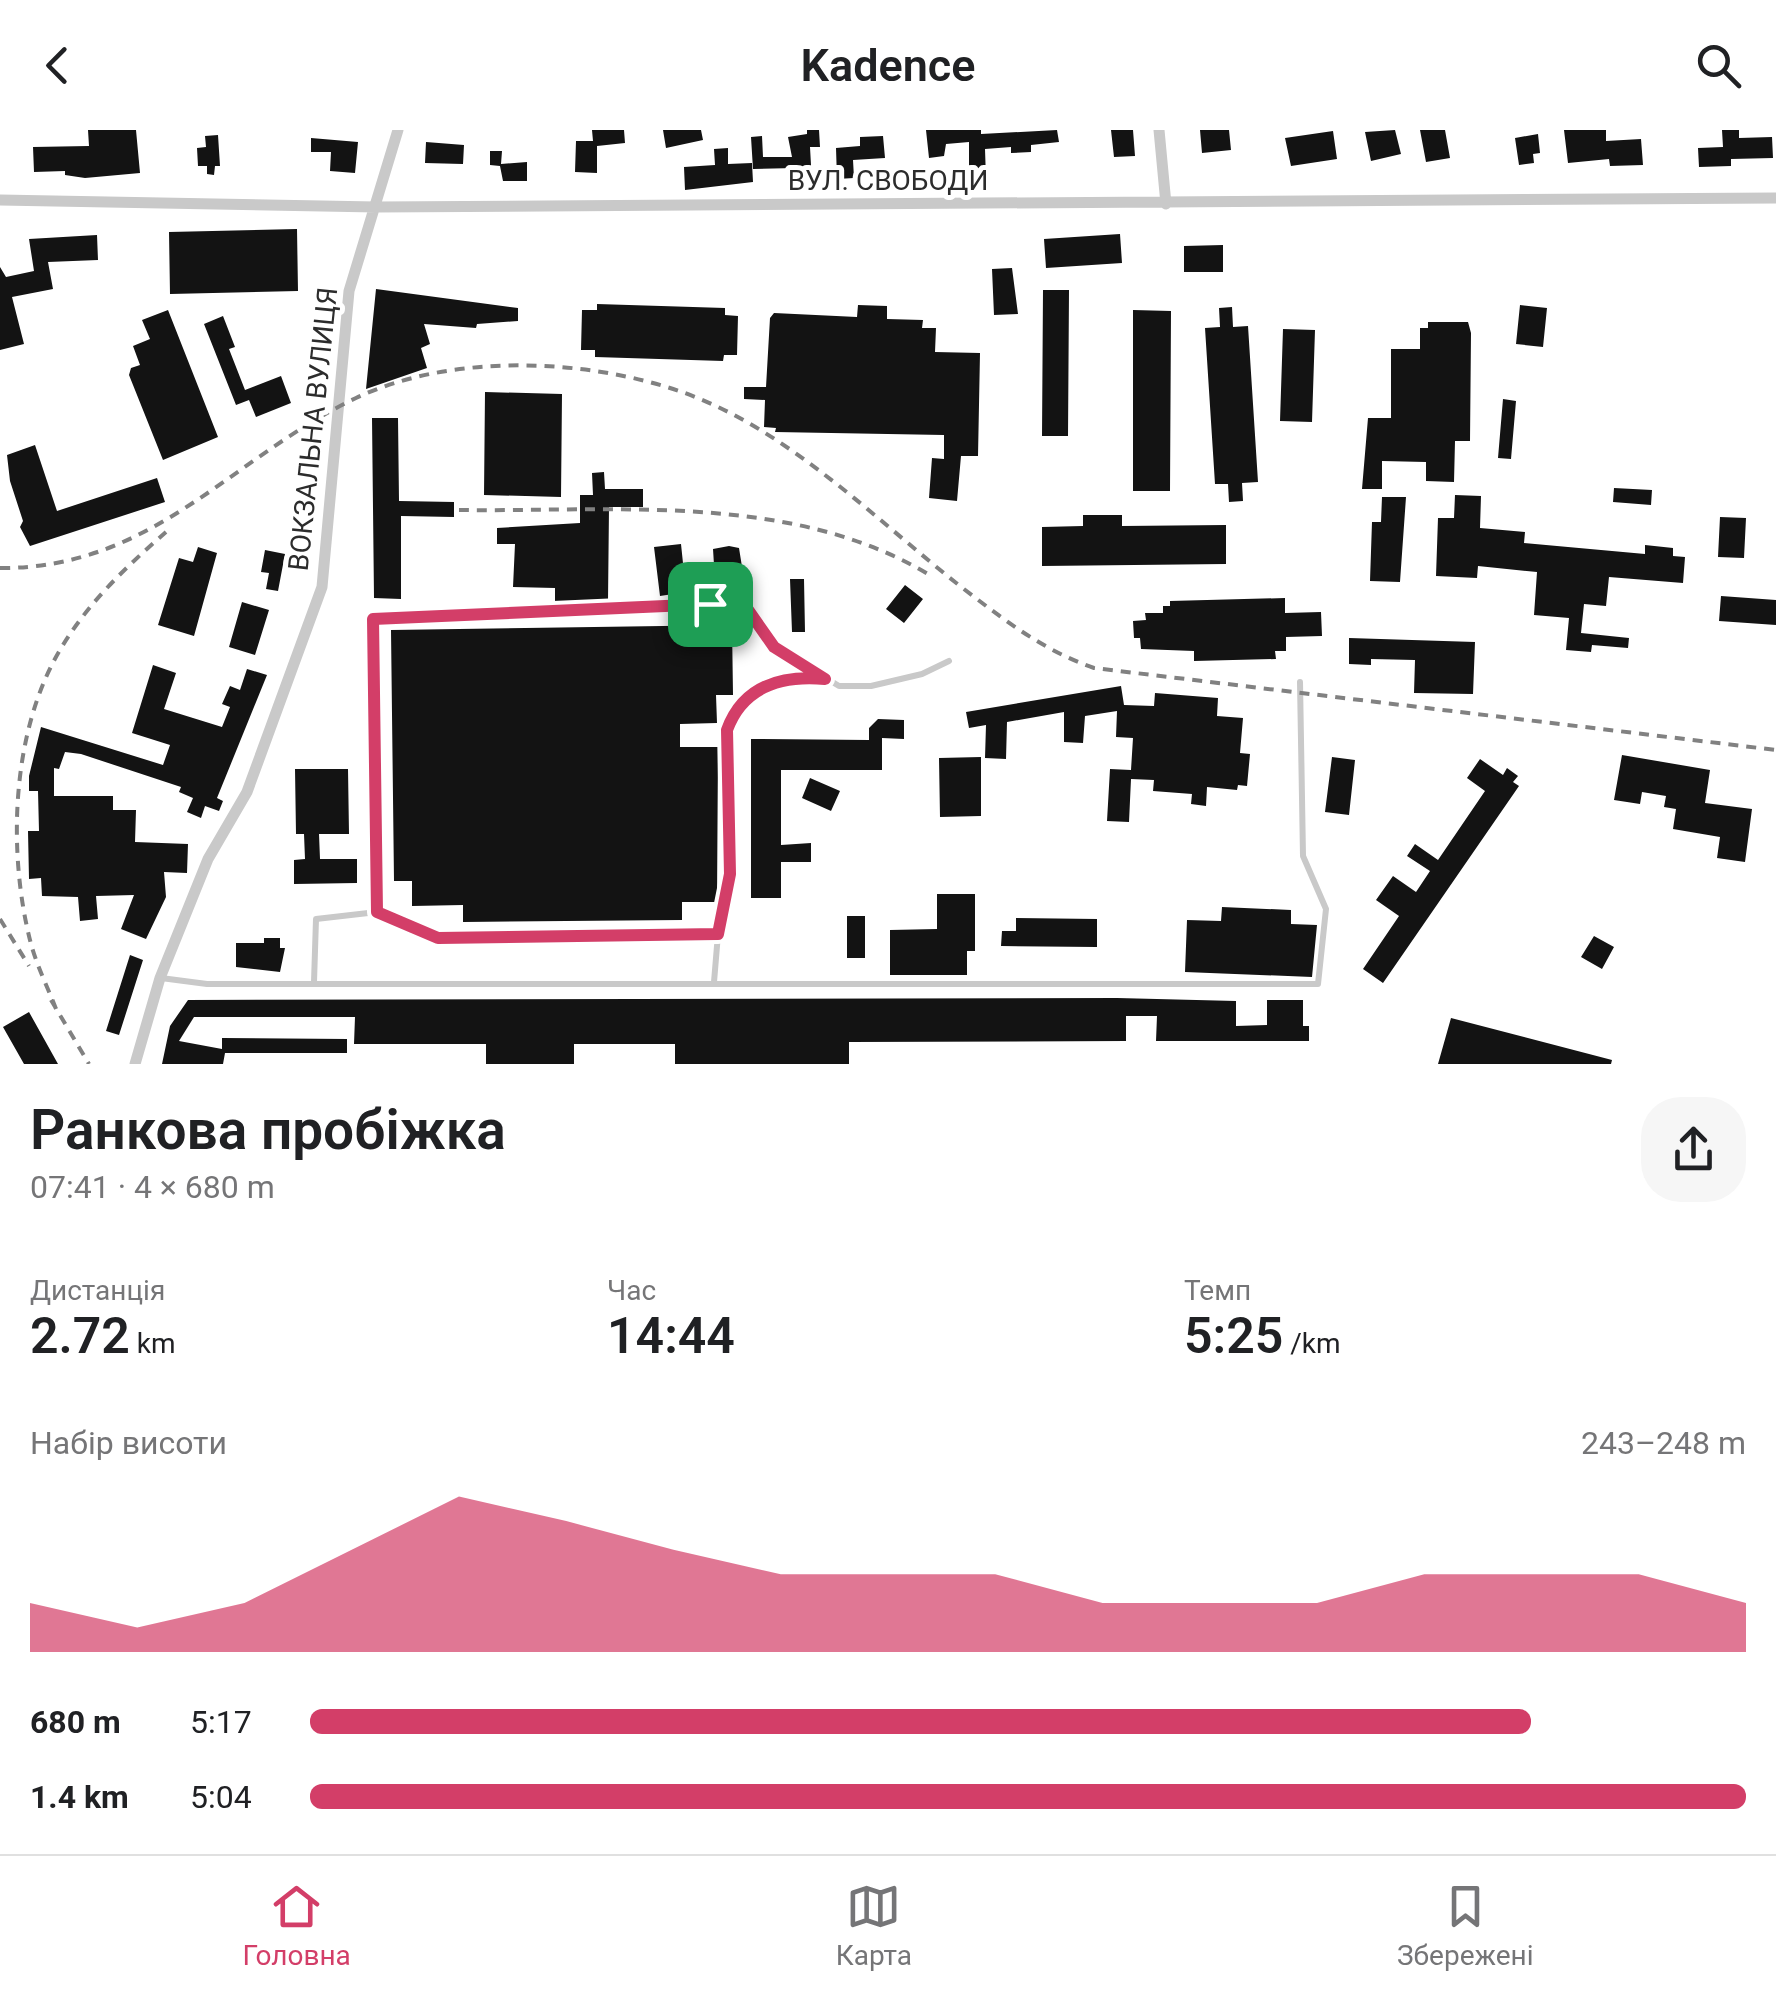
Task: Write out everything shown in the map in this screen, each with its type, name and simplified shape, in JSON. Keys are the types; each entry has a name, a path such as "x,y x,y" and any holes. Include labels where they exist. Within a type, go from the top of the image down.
{"street":[{"name":"ВОКЗАЛЬНА ВУЛИЦЯ","path":"135,1064 160,978 208,859 247,792 322,587 349,292 398,130"},
{"path":"1159,130 1166,204"},
{"name":"ВУЛ. СВОБОДИ","path":"0,200 376,207 1776,198"}],"lane":[{"path":"377,912 373,619 739,605 753,613 774,647 839,686 861,688 922,674 949,661"},
{"path":"714,982 718,934 730,874 727,730 731,719 748,696 772,682 825,679"},
{"path":"160,978 207,984 1318,984 1326,909 1303,856 1300,682"},
{"path":"314,982 316,919 377,912 438,938 718,934"}],"building":[{"path":"88,130 136,130 140,173 85,178 65,175 65,171 34,172 33,147 89,146"},
{"path":"592,130 624,130 625,143 597,146 597,173 575,172 576,141 593,141"},
{"path":"663,130 701,130 703,140 666,148"},
{"path":"807,130 819,130 820,147 810,147 812,183 796,184 795,168 753,169 751,137 762,136 763,157 792,157 788,137 807,134"},
{"path":"926,130 981,130 981,134 1057,130 1059,142 1031,145 1031,152 1011,153 1011,147 985,149 986,179 969,179 969,142 946,144 944,156 929,158"},
{"path":"1111,130 1133,130 1135,156 1114,157"},
{"path":"1200,130 1229,130 1231,150 1202,153"},
{"path":"1395,130 1401,154 1371,161 1365,132"},
{"path":"1420,130 1445,130 1450,158 1426,162"},
{"path":"1564,130 1606,130 1606,141 1641,139 1643,165 1610,166 1609,159 1568,163"},
{"path":"1722,130 1739,130 1739,138 1772,137 1773,158 1731,159 1731,166 1699,167 1698,148 1723,147"},
{"path":"1333,131 1337,159 1291,166 1285,138"},
{"path":"1538,134 1540,153 1533,154 1534,163 1519,165 1515,138"},
{"path":"218,135 220,166 215,166 214,175 207,174 207,166 198,166 197,148 206,147 205,136"},
{"path":"883,136 885,158 853,160 854,178 837,179 836,148 860,146 860,137"},
{"path":"311,138 358,142 355,173 330,171 331,152 311,152"},
{"path":"426,142 464,145 463,164 425,163"},
{"path":"728,148 728,164 752,163 753,182 685,190 684,167 715,165 714,149"},
{"path":"490,151 502,151 501,164 527,162 527,181 503,181 500,166 490,165"},
{"path":"297,229 298,291 170,294 169,232"},
{"path":"1120,234 1122,263 1046,268 1044,239"},
{"path":"97,235 98,260 48,262 53,289 12,297 24,344 0,350 0,267 6,277 34,271 29,239"},
{"path":"1223,245 1223,272 1184,272 1184,246"},
{"path":"1012,268 1018,314 994,315 992,269"},
{"path":"376,289 518,308 518,321 477,324 476,328 424,324 430,344 421,348 427,368 366,389"},
{"path":"1043,290 1069,290 1068,436 1042,436"},
{"path":"597,304 725,308 725,315 738,316 737,355 724,355 723,361 595,357 595,350 581,350 582,310 597,310"},
{"path":"858,305 887,306 887,319 923,320 922,328 936,328 935,352 980,353 978,456 961,456 957,501 929,498 932,458 944,459 944,435 775,432 776,428 764,427 765,400 744,399 744,387 766,387 770,318 774,313 857,317"},
{"path":"1520,305 1547,308 1543,347 1516,344"},
{"path":"1232,307 1233,327 1248,326 1258,482 1242,483 1243,501 1229,502 1228,484 1215,484 1205,328 1220,327 1219,308"},
{"path":"168,310 218,437 163,460 129,375 131,368 140,365 133,346 150,339 142,320"},
{"path":"1133,310 1171,311 1170,491 1133,491"},
{"path":"223,316 235,347 229,349 245,390 281,376 291,403 256,417 249,400 236,405 204,324"},
{"path":"1428,322 1468,322 1471,333 1470,441 1455,441 1454,482 1426,481 1426,462 1382,461 1382,489 1362,489 1368,418 1391,418 1391,349 1420,349 1420,328 1428,328"},
{"path":"1283,329 1315,330 1312,422 1280,421"},
{"path":"485,392 562,394 561,497 484,495"},
{"path":"1503,399 1516,401 1511,459 1498,458"},
{"path":"372,418 398,418 399,501 454,502 454,517 401,516 401,599 374,598"},
{"path":"35,445 57,511 157,478 165,502 30,546 20,527 23,521 10,481 7,455"},
{"path":"604,472 605,489 643,489 643,507 609,507 608,602 555,604 555,588 513,587 515,544 497,544 497,528 580,523 580,495 593,495 592,473"},
{"path":"1614,488 1652,490 1651,505 1613,502"},
{"path":"1455,495 1481,496 1480,528 1525,532 1524,543 1645,554 1645,545 1673,548 1673,556 1685,557 1683,583 1609,577 1606,606 1584,604 1581,633 1629,638 1628,648 1592,645 1591,652 1566,650 1569,618 1534,615 1537,572 1478,566 1477,578 1436,576 1438,518 1454,518"},
{"path":"1382,497 1406,497 1400,582 1370,581 1372,522 1381,522"},
{"path":"1083,515 1122,515 1122,526 1226,525 1226,564 1042,566 1042,527 1083,526"},
{"path":"1720,517 1746,518 1744,558 1718,557"},
{"path":"681,544 686,592 660,596 654,547"},
{"path":"198,547 217,553 194,636 158,625 179,558 193,562"},
{"path":"739,548 746,592 716,596 713,549"},
{"path":"265,550 285,554 278,591 266,589 269,573 261,572"},
{"path":"790,579 804,579 805,632 792,632"},
{"path":"905,585 923,599 904,623 886,609"},
{"path":"1721,596 1776,600 1776,625 1719,621"},
{"path":"1285,598 1285,613 1321,612 1322,636 1286,637 1286,651 1275,651 1276,659 1194,661 1194,651 1141,649 1140,638 1134,638 1133,621 1146,620 1145,613 1163,613 1163,606 1170,606 1170,601"},
{"path":"242,602 269,610 255,655 229,647"},
{"path":"732,625 733,695 716,695 717,723 680,724 680,747 718,747 717,902 682,902 682,920 463,922 463,905 412,906 412,881 394,881 391,630"},
{"path":"1349,638 1475,642 1473,694 1414,693 1415,660 1371,659 1371,665 1349,664"},
{"path":"153,665 176,673 164,709 222,727 230,707 222,704 230,686 240,690 247,669 267,675 217,798 223,801 219,811 205,806 201,818 187,812 193,798 179,792 181,787 81,754 65,752 59,769 54,768 54,796 113,796 113,810 136,810 135,842 188,844 187,873 164,872 166,897 146,939 121,929 134,895 96,896 98,919 80,921 78,897 42,896 41,878 29,879 28,831 39,831 38,791 29,791 29,776 41,727 163,765 170,745 132,733"},
{"path":"1121,686 1124,705 1154,706 1155,693 1218,698 1217,716 1243,718 1240,753 1250,754 1247,786 1238,785 1237,790 1207,787 1206,806 1191,804 1192,794 1153,791 1154,780 1131,779 1129,822 1107,821 1110,769 1131,770 1133,738 1116,737 1117,711 1085,716 1083,743 1064,742 1064,712 1007,722 1006,759 985,758 986,725 969,728 966,712"},
{"path":"878,719 904,720 904,739 882,738 882,770 781,770 781,845 811,843 811,862 781,862 781,898 751,898 751,739 869,740 869,728"},
{"path":"1622,755 1710,770 1705,803 1752,809 1745,862 1717,858 1720,837 1673,829 1676,809 1664,807 1666,796 1642,792 1640,804 1614,800"},
{"path":"981,757 981,816 940,817 939,758"},
{"path":"1332,757 1355,760 1349,815 1325,812"},
{"path":"1480,759 1503,775 1507,768 1518,776 1513,782 1519,786 1383,983 1363,969 1399,916 1376,900 1393,876 1416,892 1430,871 1407,856 1415,844 1438,860 1485,791 1467,778"},
{"path":"295,769 348,769 349,834 319,834 320,859 357,859 357,883 294,884 294,860 305,859 304,834 296,834"},
{"path":"810,778 840,791 831,811 802,798"},
{"path":"937,894 975,894 975,951 967,951 967,975 890,975 890,930 937,929"},
{"path":"1222,907 1291,910 1291,924 1317,925 1312,977 1185,972 1187,920 1221,921"},
{"path":"847,916 865,916 865,958 847,958"},
{"path":"1016,918 1097,919 1097,947 1001,946 1002,931 1016,931"},
{"path":"1594,936 1614,947 1602,969 1581,957"},
{"path":"264,938 280,938 280,948 285,948 280,972 236,967 236,943 264,943"},
{"path":"130,955 143,960 119,1035 106,1031"},
{"path":"188,1000 1236,1001 1236,1026 1267,1025 1267,1000 1303,1000 1303,1026 1309,1026 1309,1041 1156,1041 1157,1016 1126,1016 1126,1041 849,1042 849,1064 675,1064 675,1044 574,1044 574,1064 486,1064 486,1044 354,1044 355,1017 194,1017 179,1041 222,1049 222,1038 347,1039 347,1053 225,1053 223,1064 162,1064 170,1026"},
{"path":"29,1012 58,1064 24,1064 3,1027"},
{"path":"1451,1018 1612,1060 1611,1064 1438,1064"}],"railway":[{"path":"0,568 54,563 103,550 147,530 189,506 311,422 393,383 475,367 561,367 604,372 682,392 758,428 828,477 1008,622 1040,643 1094,668 1776,750"},
{"path":"459,510 639,510 760,518 818,530 875,548 928,574"},
{"path":"56,1009 39,969 23,908 17,831 24,752 46,678 63,645 110,585 166,532"},
{"path":"0,919 29,966"},
{"path":"51,1000 89,1064"}],"route":[{"path":"710,604 746,607 774,647 825,679 807,677 772,682 748,696 731,719 727,730 726,835 730,874 718,934 438,938 377,912 373,619 710,604"}]}
